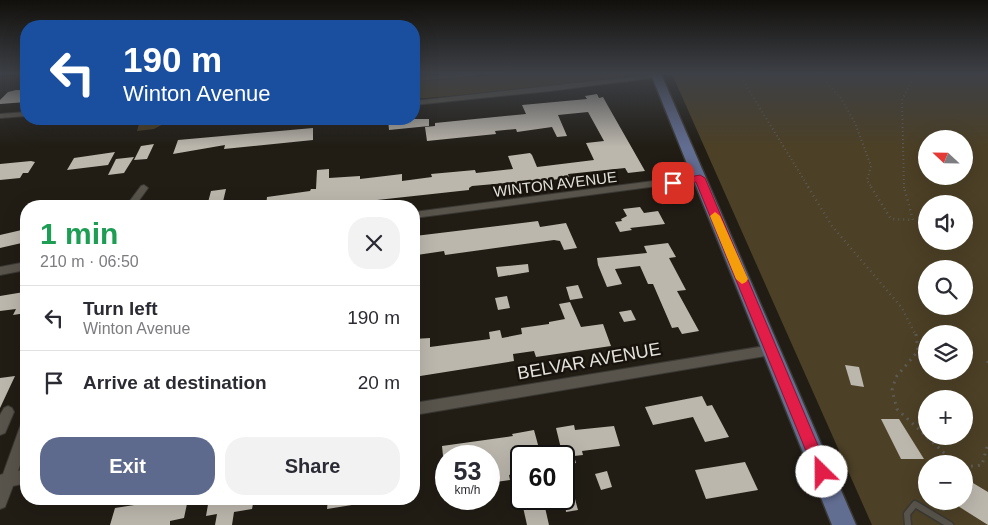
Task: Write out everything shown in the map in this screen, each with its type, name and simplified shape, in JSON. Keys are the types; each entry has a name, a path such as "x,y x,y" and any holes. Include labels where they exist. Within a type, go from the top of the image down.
{"main road":[{"path":"666,98 844,525"}],"street":[{"path":"420,101 451,98"},
{"path":"0,116 20,114"},
{"name":"WINTON AVENUE","path":"420,214 700,178"},
{"path":"135,200 144,188"},
{"path":"0,271 20,267"},
{"name":"BELVAR AVENUE","path":"420,408 771,350"},
{"path":"0,429 8,412"},
{"path":"0,502 4,481 20,442"},
{"path":"4,481 20,477"}],"lane":[{"path":"908,525 907,514 915,504 950,525"}],"path":[{"path":"754,98 832,226 902,308 916,334 918,351 896,378 892,390 897,410 946,455"},
{"path":"841,98 855,123 870,166 867,180 891,219 913,220 904,192 903,98"},
{"path":"973,466 982,465 988,443"}],"shaded area":[{"path":"683,98 988,98 988,525 872,525"},
{"path":"139,125 162,125 154,129 137,131"}],"building":[{"path":"20,98 20,102 0,104 0,100"},
{"path":"604,98 645,171 628,173 625,168 568,174 569,178 506,185 506,183 472,186 469,190 377,200 267,200 267,197 316,189 317,170 329,169 329,178 360,176 360,179 402,174 402,181 432,177 431,174 475,170 476,173 513,169 508,156 530,153 537,167 594,160 586,143 604,141 588,112 558,115 567,136 557,137 552,127 517,132 516,129 495,131 496,134 427,141 425,127 435,126 435,123 526,114 522,105"},
{"path":"420,119 429,119 429,126 389,130 389,125 420,125"},
{"path":"313,128 313,140 224,149 225,145 173,154 178,140"},
{"path":"154,144 147,159 134,160 141,146"},
{"path":"115,152 108,165 67,170 74,158"},
{"path":"134,157 124,173 108,175 116,159"},
{"path":"35,162 28,173 23,173 20,178 0,180 0,164"},
{"path":"226,189 223,200 209,200 211,191"},
{"path":"640,207 644,213 658,211 665,224 630,228 632,230 620,232 615,222 622,221 621,219 627,216 623,209"},
{"path":"538,221 540,227 566,223 577,248 564,250 560,241 554,240 445,255 444,251 420,255 420,235"},
{"path":"20,230 20,243 0,248 0,235"},
{"path":"668,243 676,257 669,258 686,290 677,291 699,331 682,334 678,327 672,328 653,284 648,284 640,266 615,269 622,284 607,287 598,265 597,258 647,253 644,246"},
{"path":"528,264 529,272 498,277 496,267"},
{"path":"578,285 583,298 570,300 566,287"},
{"path":"20,293 20,314 13,315 16,309 0,311 0,296"},
{"path":"507,296 510,308 498,310 495,298"},
{"path":"570,302 581,327 603,324 611,346 536,357 534,351 513,354 514,361 420,376 420,339 430,338 430,347 490,339 489,332 500,330 502,338 522,334 521,328 549,324 549,322 565,319 559,304"},
{"path":"631,310 636,320 624,322 619,312"},
{"path":"845,365 859,367 864,387 851,385"},
{"path":"15,376 0,408 0,378"},
{"path":"702,396 707,406 712,405 729,437 705,442 693,417 653,425 645,407"},
{"path":"881,419 899,419 922,455 918,455 918,459 901,459"},
{"path":"574,425 575,430 614,426 620,446 582,451 583,455 575,456 575,445 560,445 556,428"},
{"path":"534,430 538,445 510,445 510,480 500,481 500,445 449,445 513,436 512,434"},
{"path":"745,462 758,490 706,499 695,470"},
{"path":"607,471 612,487 601,490 595,474"},
{"path":"973,483 988,492 988,525 964,510 973,510"},
{"path":"575,499 578,510 566,512 566,510 575,510"},
{"path":"134,505 187,505 184,518 170,521 170,525 110,525 115,508"},
{"path":"208,505 253,505 252,509 234,512 232,525 215,525 217,514 206,516"},
{"path":"327,505 352,505 327,509"},
{"path":"524,510 546,510 549,525 527,525"}],"slow traffic":[{"path":"715,216 742,279"}],"route":[{"path":"673,183 700,178 822,472"}]}
